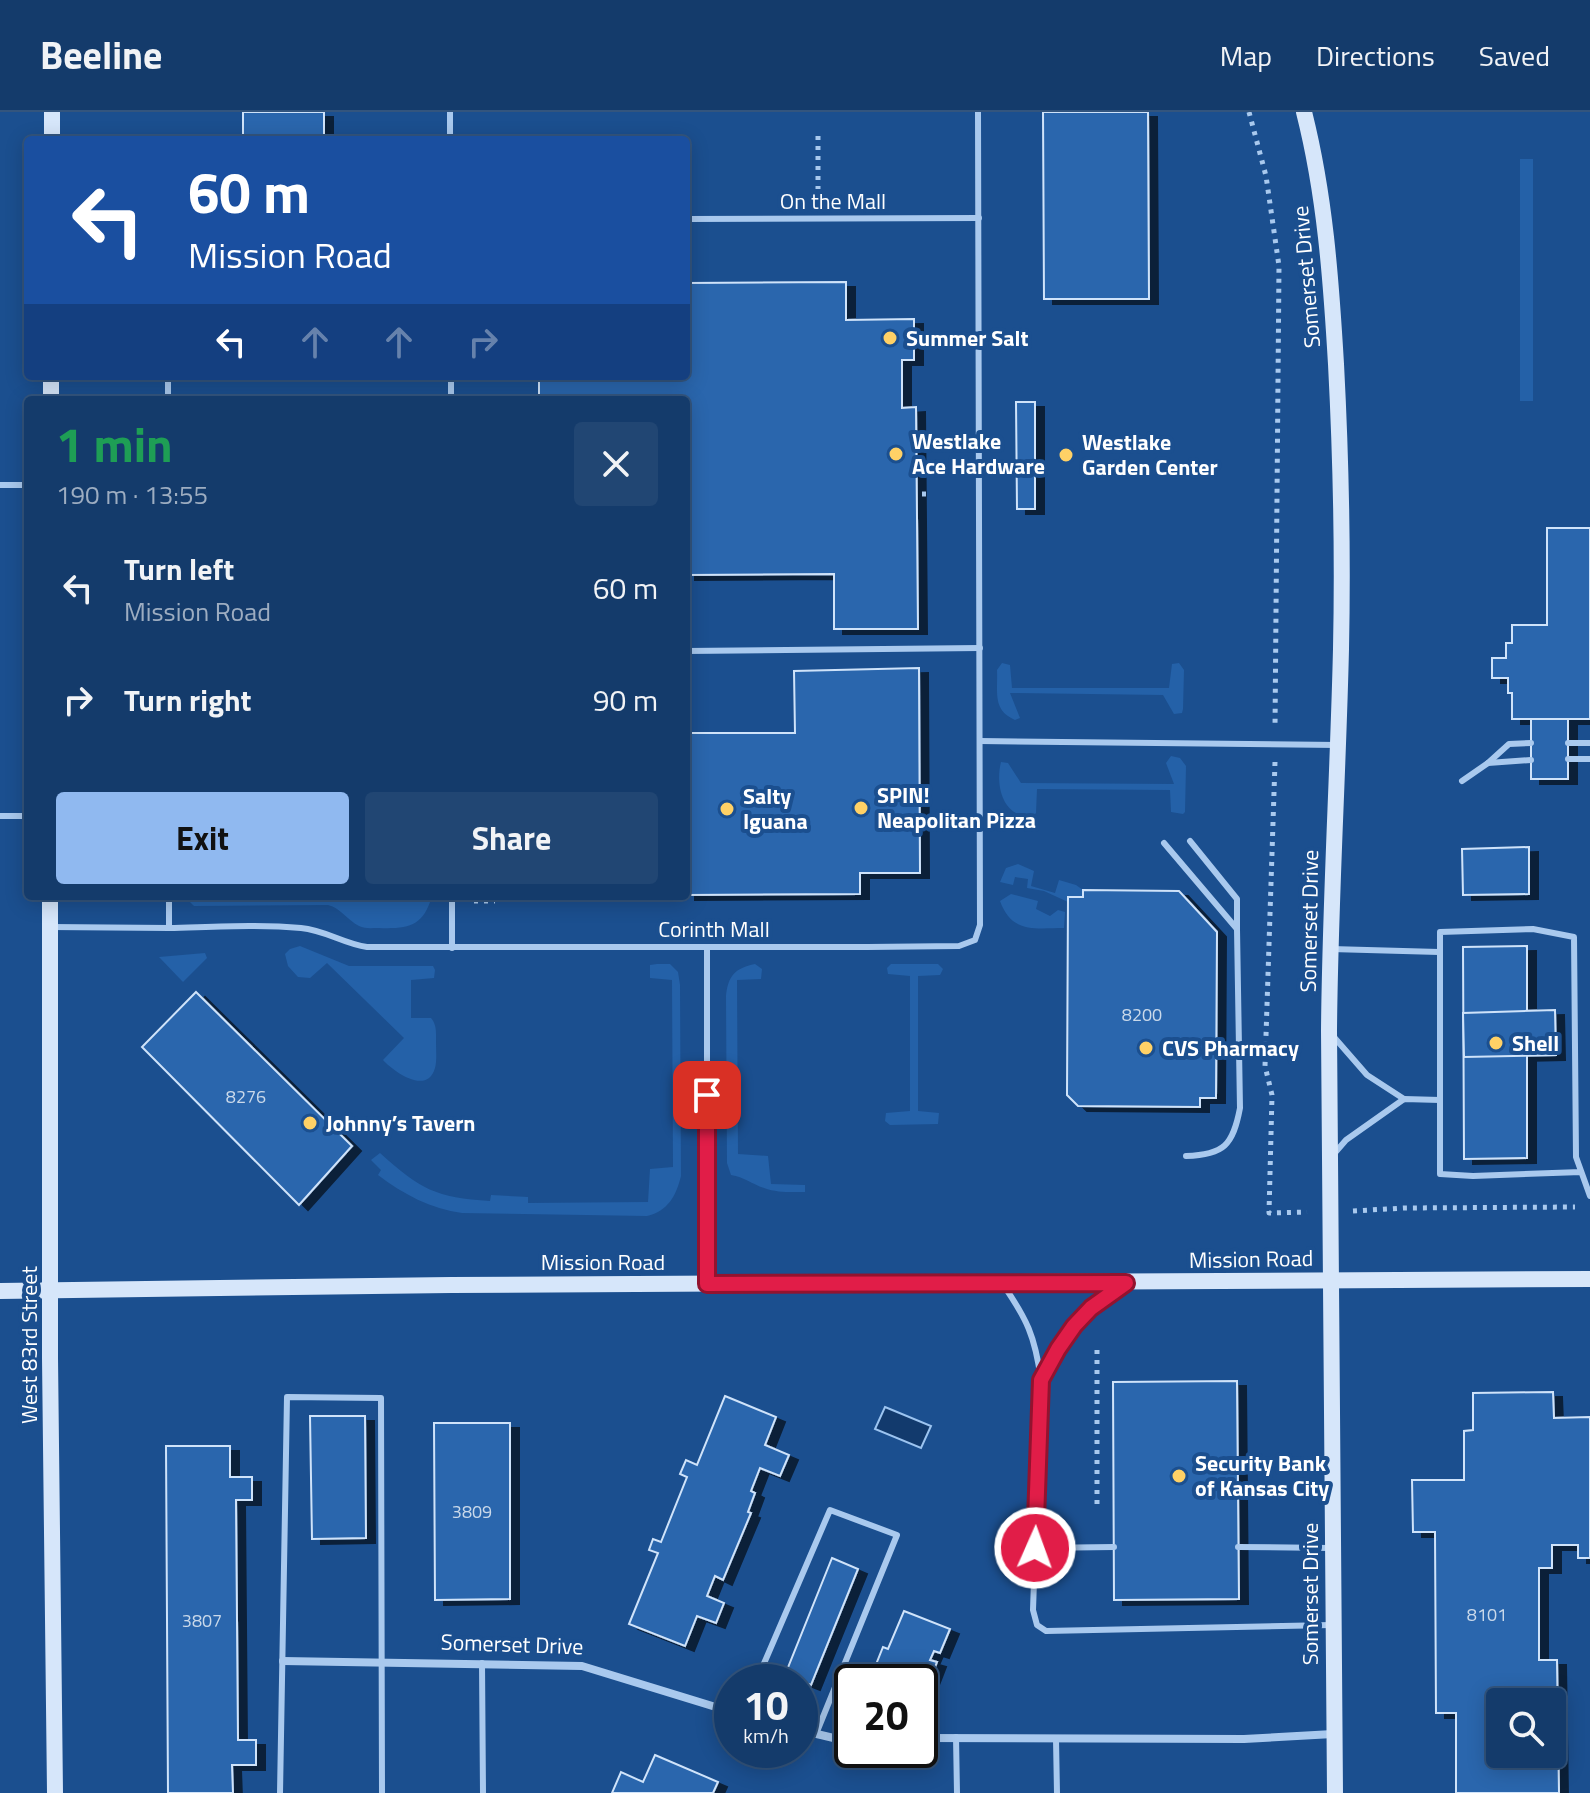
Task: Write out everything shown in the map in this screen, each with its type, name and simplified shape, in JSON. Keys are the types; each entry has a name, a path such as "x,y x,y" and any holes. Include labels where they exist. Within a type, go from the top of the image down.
{"street":[{"path":"52,112 52,136"},
{"name":"Somerset Drive","path":"1304,112 1315,153 1329,259 1341,464 1341,649 1329,1031 1331,1625 1335,1793"},
{"name":"West 83rd Street","path":"50,900 55,1793"},
{"name":"Mission Road","path":"0,1291 1590,1279"},
{"name":"Somerset Drive","path":"283,1661 582,1666 714,1706"},
{"path":"938,1738 1244,1739 1333,1734"}],"lane":[{"path":"450,112 450,136"},
{"path":"978,112 980,741 1338,745"},
{"name":"On the Mall","path":"690,219 979,218"},
{"path":"0,485 24,485"},
{"path":"690,651 980,648"},
{"name":"Corinth Mall","path":"50,927 300,928 323,932 351,945 452,948 959,946 975,940 980,925 980,741"},
{"path":"1462,781 1509,744 1531,743"},
{"path":"1568,743 1590,743"},
{"path":"1568,759 1590,759"},
{"path":"1488,763 1531,760"},
{"path":"0,816 24,816"},
{"path":"1186,1156 1208,1155 1221,1150 1236,1128 1240,1108 1237,899 1190,841"},
{"path":"1164,843 1237,929"},
{"path":"169,900 169,928"},
{"path":"452,900 452,948"},
{"path":"1581,1172 1473,1176 1440,1174 1440,932 1533,929 1574,937 1576,1157 1590,1196"},
{"path":"707,947 707,1284"},
{"path":"1330,949 1439,952"},
{"path":"1329,1031 1367,1075 1404,1099 1440,1100"},
{"path":"1330,1157 1346,1140 1404,1099"},
{"path":"1002,1283 1023,1314 1036,1345 1041,1380 1033,1610 1037,1625 1046,1631 1331,1625"},
{"path":"1041,1380 1074,1326 1091,1308 1126,1283"},
{"path":"280,1793 287,1397 381,1398 382,1793"},
{"path":"764,1664 830,1510 897,1535 818,1729"},
{"path":"1035,1548 1114,1547"},
{"path":"1238,1547 1331,1548"},
{"path":"482,1663 483,1793"},
{"path":"956,1737 957,1793"},
{"path":"1056,1739 1057,1793"}],"path":[{"path":"1249,112 1266,176 1279,266 1275,744 1265,1066 1272,1095 1269,1213"},
{"path":"818,136 818,189"},
{"path":"474,901 495,901"},
{"path":"1393,1210 1590,1208"},
{"path":"1097,1350 1097,1506"}],"shaded area":[{"path":"1520,159 1533,159 1533,401 1520,401"},
{"path":"1002,663 1010,665 1012,688 1169,688 1172,664 1179,663 1184,670 1182,713 1174,714 1163,695 1010,693 1020,718 1015,720 999,706 997,670"},
{"path":"1171,756 1180,758 1186,766 1183,814 1171,812 1170,790 1037,789 1036,813 1023,816 1008,807 999,781 1001,762 1008,763 1021,783 1174,784 1166,763"},
{"path":"1018,864 1034,871 1031,886 1055,893 1059,880 1076,885 1083,890 1083,897 1069,897 1068,902 1044,891 1027,888 1028,879 1015,877 1013,885 1000,882 1006,868"},
{"path":"1011,894 1038,901 1036,909 1050,916 1058,910 1065,912 1064,928 1034,928 1018,924 1005,912 1000,901"},
{"path":"430,900 419,920 406,926 389,928 361,927 328,905 194,906 189,901"},
{"path":"300,946 349,966 433,966 434,978 411,980 411,1018 431,1018 435,1026 436,1062 431,1076 418,1081 410,1079 383,1060 404,1038 327,963 310,978 298,977 288,966 285,954"},
{"path":"205,953 207,958 183,982 159,957"},
{"path":"670,964 678,972 680,985 681,1176 674,1196 666,1206 647,1216 462,1213 418,1200 378,1175 381,1170 371,1160 380,1153 418,1183 456,1197 490,1201 491,1195 528,1197 528,1203 648,1202 650,1169 673,1167 672,980 650,978 650,965"},
{"path":"755,964 762,969 761,979 737,980 738,1154 768,1156 771,1184 805,1185 805,1192 764,1188 731,1175 727,1163 726,996 734,974"},
{"path":"891,964 938,964 943,969 940,975 918,976 918,1111 939,1113 938,1124 890,1125 885,1121 886,1113 910,1111 910,976 888,974 887,968"},
{"path":"885,1407 931,1426 921,1448 875,1429"}],"building":[{"path":"243,112 324,112 324,136 243,136"},
{"path":"1043,112 1148,112 1149,299 1044,299"},
{"path":"846,282 846,320 914,319 914,360 902,360 902,408 916,407 918,629 834,629 834,574 690,575 690,396 539,396 539,380 690,380 690,283"},
{"path":"1016,402 1035,402 1035,509 1017,509"},
{"path":"1547,528 1590,528 1590,719 1512,719 1512,693 1508,693 1508,678 1492,678 1492,658 1506,658 1506,643 1512,643 1512,625 1547,625"},
{"path":"919,668 920,873 860,873 860,894 690,895 690,733 795,733 794,671"},
{"path":"1531,719 1568,719 1568,779 1531,779"},
{"path":"1529,847 1529,894 1463,895 1462,849"},
{"path":"1083,890 1179,891 1217,932 1216,1098 1200,1098 1200,1107 1078,1106 1067,1095 1068,897 1083,897"},
{"path":"1527,946 1527,1158 1464,1159 1463,947"},
{"path":"196,992 352,1146 299,1205 142,1047"},
{"path":"1555,1010 1556,1055 1464,1057 1463,1013"},
{"path":"1237,1381 1239,1599 1114,1600 1113,1382"},
{"path":"1553,1392 1554,1418 1590,1417 1590,1558 1578,1558 1578,1545 1552,1545 1552,1568 1539,1568 1539,1660 1557,1660 1557,1688 1486,1688 1486,1768 1559,1768 1559,1793 1456,1793 1456,1713 1436,1713 1435,1532 1413,1532 1412,1480 1464,1480 1464,1431 1473,1430 1473,1393"},
{"path":"725,1396 776,1417 765,1445 789,1455 780,1476 760,1468 751,1491 755,1493 748,1512 751,1513 723,1580 715,1576 707,1596 724,1603 716,1623 697,1616 685,1646 629,1624 658,1553 649,1550 653,1539 661,1542 687,1477 680,1474 686,1460 697,1465"},
{"path":"310,1416 365,1416 366,1538 312,1539"},
{"path":"434,1423 510,1423 510,1599 435,1600"},
{"path":"166,1446 230,1446 230,1477 252,1477 252,1500 236,1500 238,1740 256,1740 256,1765 232,1765 233,1793 168,1793"},
{"path":"832,1558 858,1569 818,1668 818,1664 789,1664"},
{"path":"904,1611 950,1629 940,1653 934,1651 930,1660 936,1664 876,1664 883,1647 888,1649"},
{"path":"655,1755 718,1782 713,1793 612,1793 621,1772 643,1782"}],"place":[{"name":"Summer Salt","path":"890,338"},
{"name":"Westlake Ace Hardware","path":"896,454"},
{"name":"Westlake Garden Center","path":"1066,455"},
{"name":"SPIN! Neapolitan Pizza","path":"861,808"},
{"name":"Salty Iguana","path":"727,809"},
{"name":"Shell","path":"1496,1043"},
{"name":"CVS Pharmacy","path":"1146,1048"},
{"name":"Johnny’s Tavern","path":"310,1123"},
{"name":"Security Bank of Kansas City","path":"1179,1476"}],"route":[{"path":"707,1095 707,1284 1126,1283 1091,1308 1074,1326 1041,1380 1035,1548"}]}
